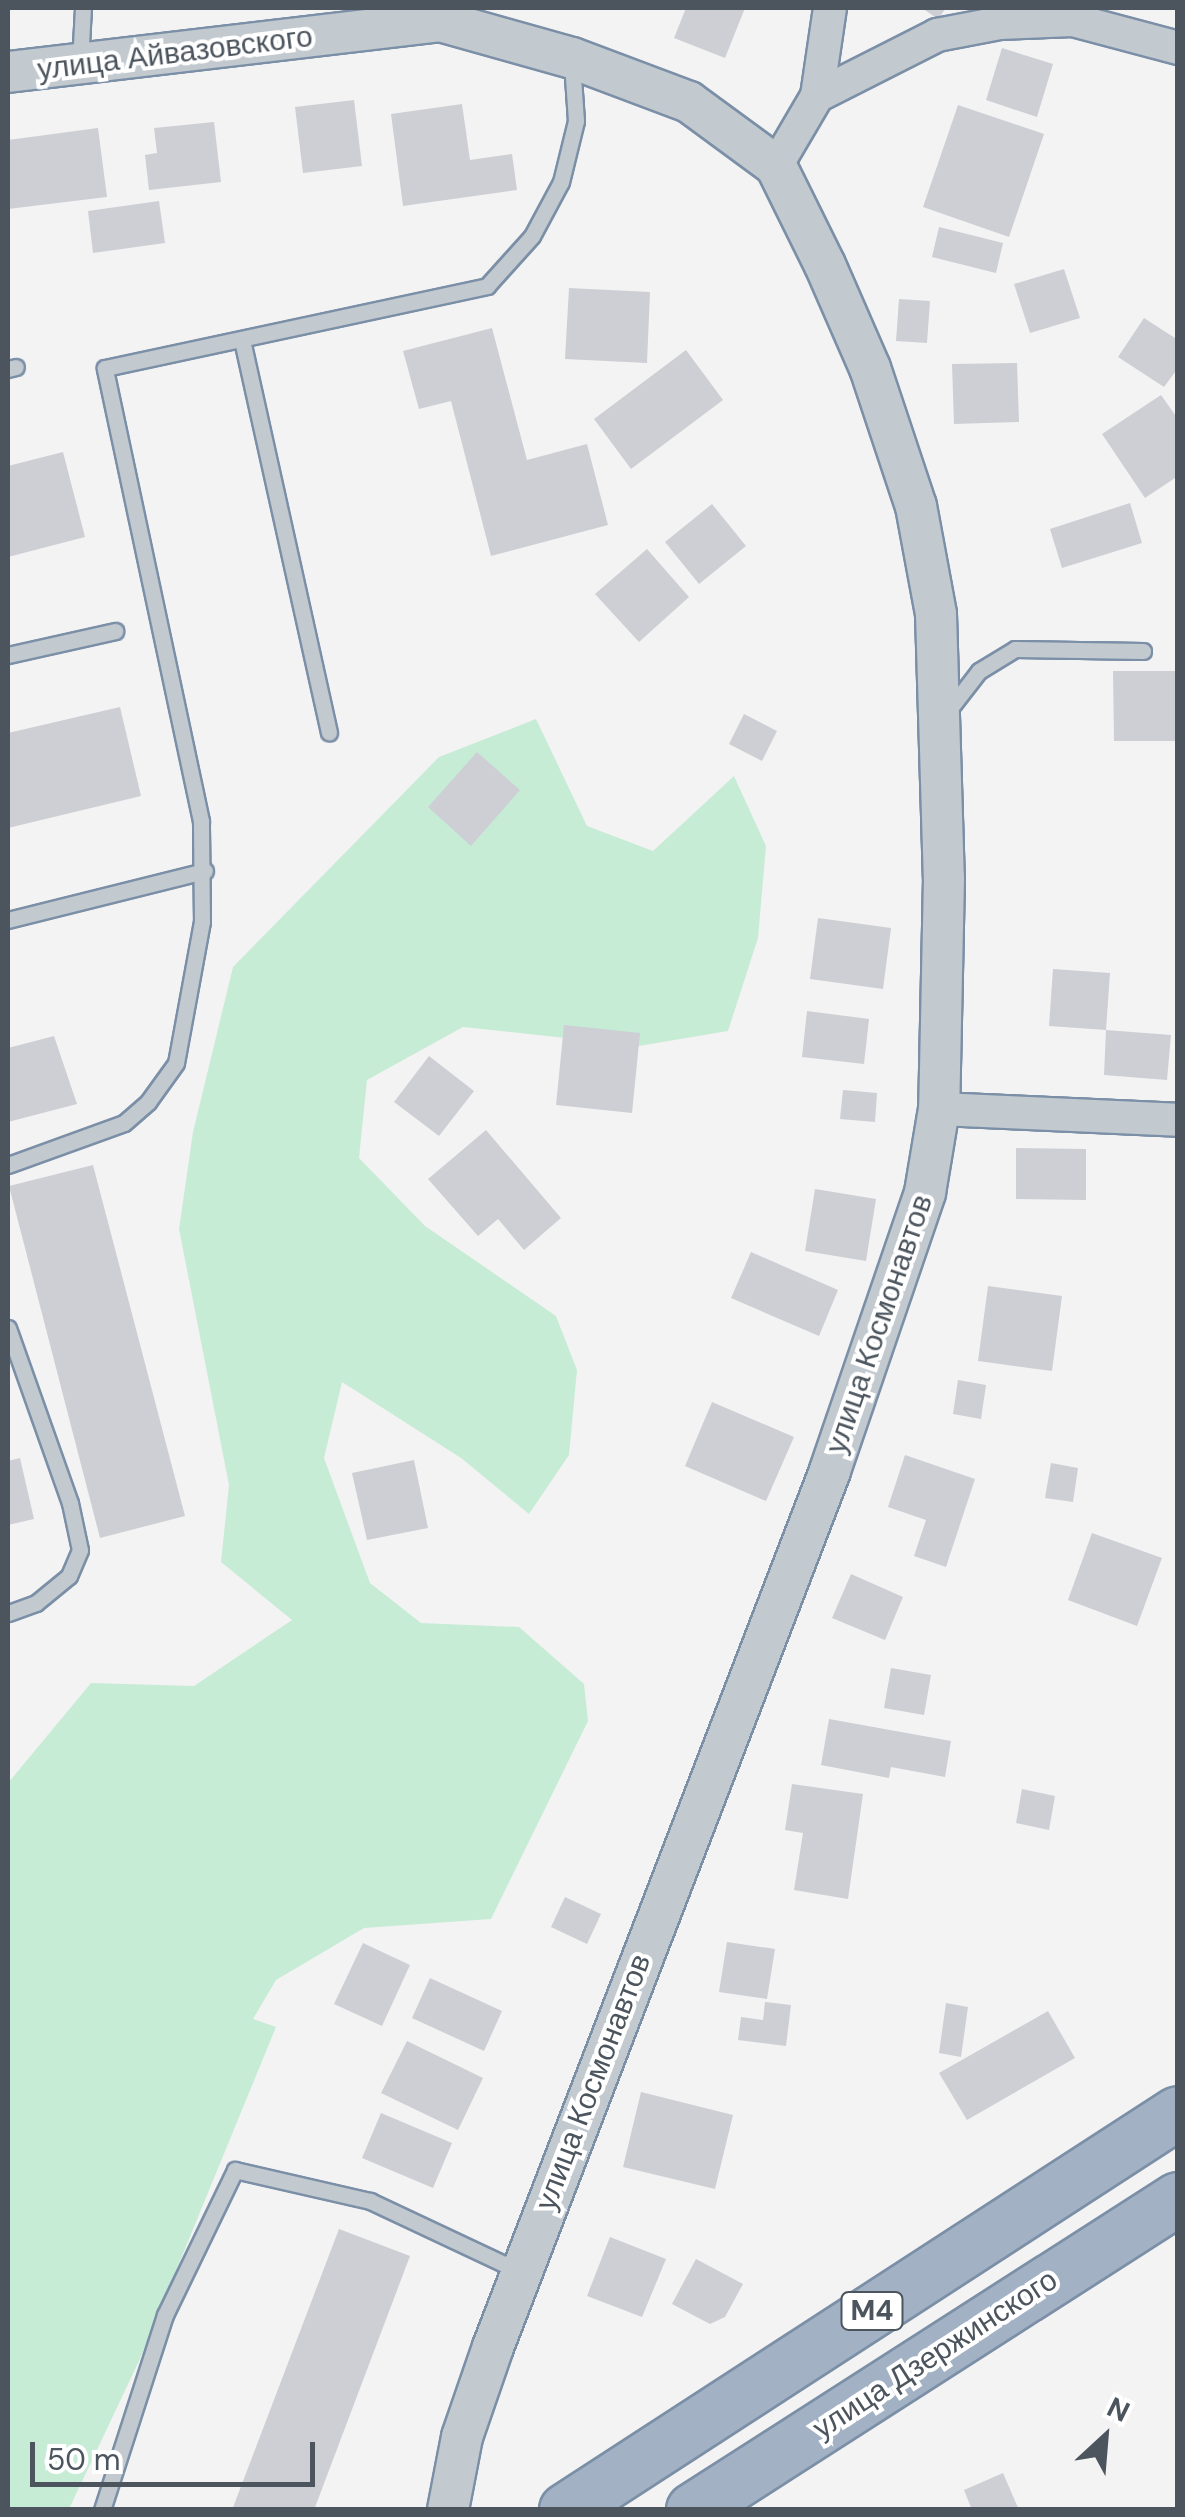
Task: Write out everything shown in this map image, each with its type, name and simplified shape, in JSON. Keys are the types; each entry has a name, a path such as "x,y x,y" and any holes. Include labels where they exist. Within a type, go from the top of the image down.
{"highway":[{"name":"M4","path":"566,2510 1178,2113"},
{"name":"улица Дзержинского","path":"693,2510 1178,2198"}],"street":[{"path":"776,166 817,96 830,8"},
{"name":"улица Айвазовского","path":"8,72 438,14 689,102"},
{"path":"817,96 937,36 1000,23 1077,14 1178,48"},
{"name":"улица Космонавтов","path":"451,2504 522,2272 903,1273 939,1110 943,718 936,614 916,506 870,368 776,166 689,102"},
{"path":"939,1110 1178,1120"}],"lane":[{"path":"80,65 83,8"},
{"path":"8,1165 124,1123 176,1062 204,872 201,821 105,368 487,286 532,236 561,182 576,120 572,58"},
{"path":"242,340 329,732"},
{"path":"8,655 116,631"},
{"path":"943,718 978,671 1015,649 1143,651"},
{"path":"8,920 204,872"},
{"path":"8,1328 70,1504 80,1550 69,1576 36,1603 8,1614"},
{"path":"102,2510 165,2315 235,2170 370,2201 522,2272"}],"green space":[{"path":"536,719 587,826 653,851 734,776 766,846 758,938 728,1031 639,1046 463,1027 367,1080 359,1158 425,1226 556,1316 577,1370 569,1455 529,1514 461,1458 342,1382 324,1458 370,1583 421,1623 519,1627 584,1684 588,1721 491,1919 364,1928 276,1980 253,2019 276,2027 139,2361 69,2509 8,2510 8,1783 91,1683 194,1686 292,1620 221,1562 229,1485 179,1229 193,1132 233,967 439,757"}],"building":[{"path":"686,8 745,8 725,58 674,38"},
{"path":"922,8 946,8 938,19"},
{"path":"1002,48 1053,64 1037,117 986,100"},
{"path":"354,100 362,166 303,173 295,107"},
{"path":"462,104 470,160 512,154 517,190 403,206 391,114"},
{"path":"958,105 1044,134 1009,237 923,207"},
{"path":"214,122 221,182 149,190 145,155 157,153 154,128"},
{"path":"98,128 107,197 8,209 8,140"},
{"path":"159,201 165,243 93,253 88,211"},
{"path":"939,227 1003,243 996,273 932,257"},
{"path":"1064,269 1080,318 1030,333 1014,284"},
{"path":"569,288 650,292 647,363 565,359"},
{"path":"899,299 930,301 927,343 896,341"},
{"path":"1144,318 1178,340 1178,368 1164,387 1118,357"},
{"path":"492,328 527,460 587,444 608,525 491,556 451,401 419,409 403,351"},
{"path":"686,350 723,400 631,469 594,419"},
{"path":"1017,363 1019,422 954,424 952,364"},
{"path":"1161,395 1178,419 1178,476 1145,498 1102,434"},
{"path":"63,452 85,537 8,557 8,466"},
{"path":"1130,503 1142,543 1062,568 1050,529"},
{"path":"712,504 746,546 699,584 665,542"},
{"path":"647,549 689,597 639,642 595,594"},
{"path":"1113,671 1178,671 1178,741 1114,741"},
{"path":"120,707 141,796 8,828 8,733"},
{"path":"744,714 777,731 762,761 729,744"},
{"path":"477,752 520,790 471,846 428,807"},
{"path":"818,918 891,928 883,989 810,979"},
{"path":"1053,969 1110,973 1106,1030 1049,1026"},
{"path":"807,1011 869,1019 864,1064 802,1057"},
{"path":"564,1025 640,1033 632,1113 556,1105"},
{"path":"1106,1030 1171,1035 1167,1080 1104,1075"},
{"path":"54,1036 77,1104 8,1122 8,1048"},
{"path":"429,1056 474,1091 439,1136 394,1102"},
{"path":"843,1090 877,1093 875,1122 840,1119"},
{"path":"486,1130 561,1218 524,1250 498,1219 478,1236 428,1179"},
{"path":"1016,1148 1086,1149 1086,1200 1016,1199"},
{"path":"93,1165 185,1516 100,1538 9,1186"},
{"path":"815,1189 876,1199 866,1261 805,1251"},
{"path":"751,1252 838,1290 819,1336 731,1298"},
{"path":"988,1286 1062,1296 1052,1371 978,1361"},
{"path":"958,1380 986,1385 981,1419 953,1414"},
{"path":"712,1402 794,1437 766,1501 685,1466"},
{"path":"905,1455 975,1479 946,1567 914,1556 926,1520 888,1507"},
{"path":"20,1458 34,1519 8,1525 8,1461"},
{"path":"414,1460 428,1528 367,1540 352,1473"},
{"path":"1051,1463 1078,1468 1073,1502 1045,1498"},
{"path":"1092,1533 1162,1558 1137,1626 1068,1600"},
{"path":"851,1574 903,1597 885,1640 832,1618"},
{"path":"891,1668 931,1675 924,1715 884,1708"},
{"path":"829,1719 951,1741 945,1777 891,1767 889,1778 821,1765"},
{"path":"792,1784 863,1794 848,1899 794,1890 803,1833 785,1830"},
{"path":"1022,1789 1055,1796 1049,1830 1016,1823"},
{"path":"565,1897 601,1914 587,1944 551,1927"},
{"path":"727,1942 775,1949 767,1999 719,1992"},
{"path":"363,1943 410,1965 382,2026 334,2004"},
{"path":"430,1978 502,2011 484,2051 412,2018"},
{"path":"765,2002 791,2005 786,2046 738,2040 741,2017 763,2020"},
{"path":"946,2003 968,2007 961,2057 939,2053"},
{"path":"1048,2011 1075,2058 967,2120 939,2073"},
{"path":"407,2041 483,2078 458,2130 381,2093"},
{"path":"641,2092 733,2115 715,2189 623,2167"},
{"path":"381,2113 452,2143 433,2188 362,2158"},
{"path":"339,2229 410,2256 314,2510 232,2510"},
{"path":"610,2237 666,2259 642,2317 587,2296"},
{"path":"696,2259 743,2284 725,2317 710,2324 672,2304"},
{"path":"1003,2473 1019,2510 972,2510 964,2490"}]}
